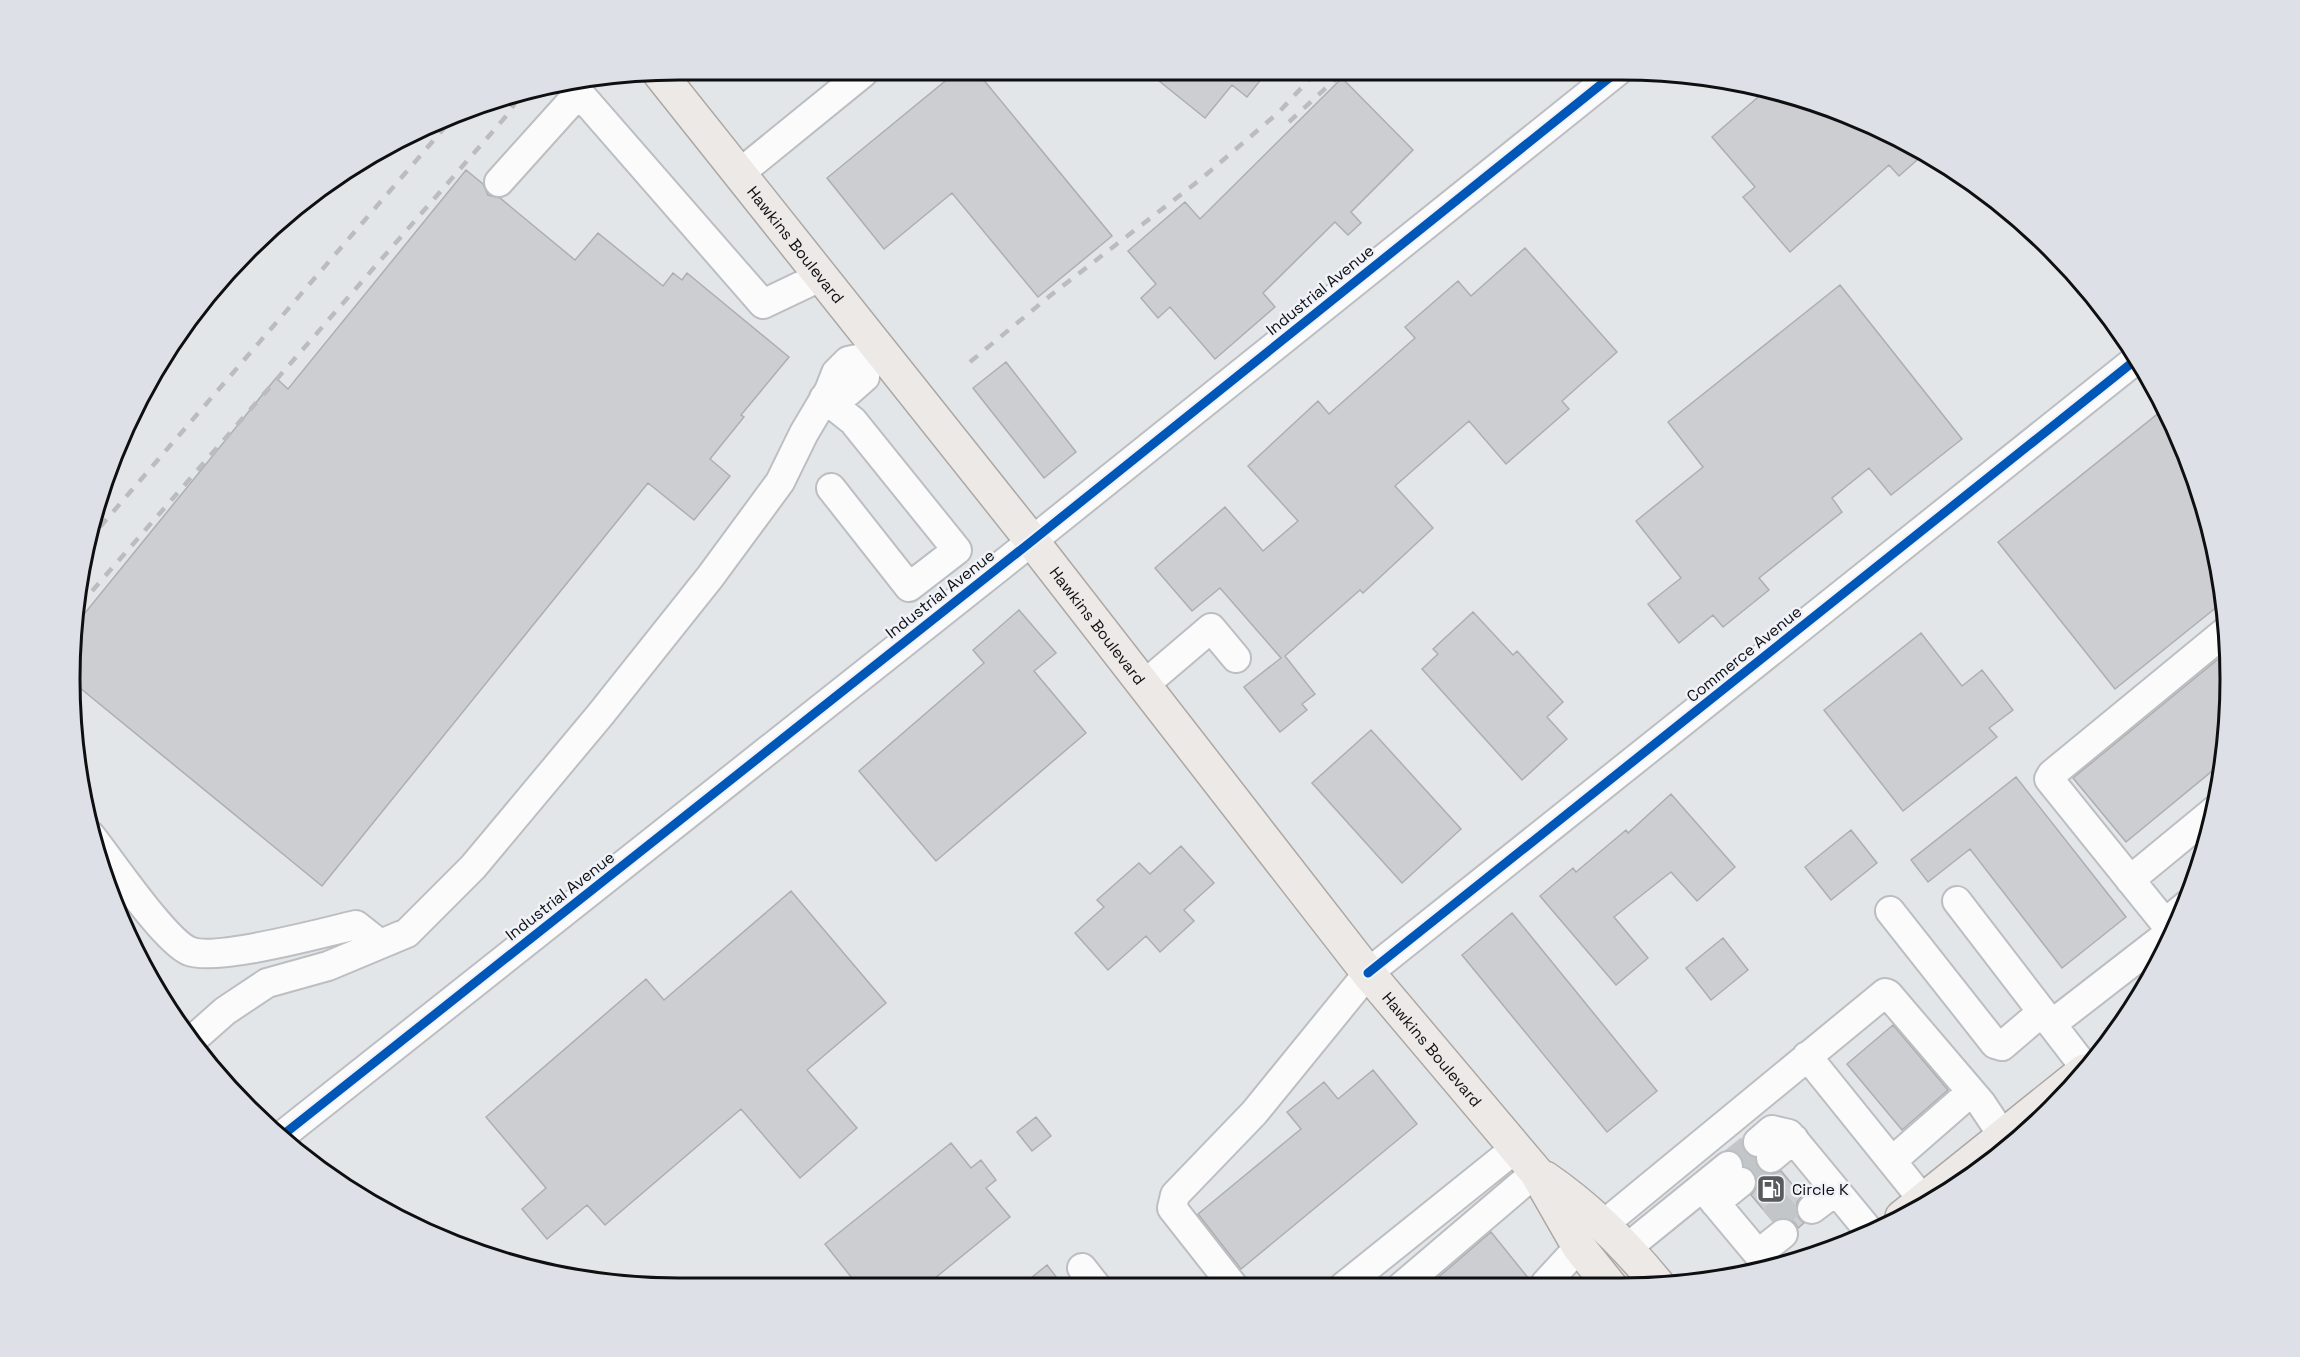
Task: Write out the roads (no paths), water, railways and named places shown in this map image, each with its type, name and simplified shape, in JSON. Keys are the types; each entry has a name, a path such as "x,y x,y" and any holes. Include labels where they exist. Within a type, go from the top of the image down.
{"main road":[{"name":"Hawkins Boulevard","path":"665,80 822,276 872,352 1032,541 1368,973 1526,1160 1579,1247 1604,1278"},
{"path":"1948,1181 2043,1103"},
{"name":"Hawkins Boulevard","path":"1526,1160 1576,1199 1627,1248 1651,1277"}],"street":[{"path":"740,174 854,80"},
{"name":"Industrial Avenue","path":"287,1132 1032,541 1607,80"},
{"path":"585,87 764,304 822,276"},
{"path":"499,182 580,88"},
{"path":"198,1035 225,1011 267,983 328,966 407,933 473,867 600,715 710,577 780,483 804,433 827,395 836,373 848,361 872,352"},
{"name":"Commerce Avenue","path":"1227,1278 1172,1208 1175,1195 1254,1113 1368,973 2131,364"},
{"path":"827,395 853,421 957,550 909,587 831,488"},
{"path":"1144,685 1211,628 1236,658"},
{"path":"2170,919 2130,880 2049,779 2052,774 2219,637"},
{"path":"2130,880 2203,820"},
{"path":"106,856 170,937 190,951 219,954 356,925 380,944"},
{"path":"1957,901 2080,1063"},
{"path":"1890,911 1995,1044 2002,1046 2047,1018 2165,930"},
{"path":"1603,1225 1881,995 1888,994 1971,1092 2003,1136"},
{"path":"1807,1056 1892,1161 1910,1203"},
{"path":"1892,1161 1971,1092"},
{"path":"1764,1150 1772,1130 1789,1134 1865,1226"},
{"path":"1356,1278 1526,1160"},
{"path":"1410,1278 1526,1160"},
{"path":"1627,1248 1709,1195 1734,1174"},
{"path":"1807,1202 1830,1184"},
{"path":"1709,1195 1758,1253 1777,1227"},
{"path":"1551,1278 1579,1247"}],"tunnel":[{"path":"1728,1166 1758,1142"},
{"path":"1741,1182 1771,1158"},
{"path":"1771,1220 1801,1195"}],"railway":[{"path":"970,362 1051,295 1201,179 1279,112 1309,80"},
{"path":"1289,122 1334,80"},
{"path":"85,599 508,114 515,102"},
{"path":"99,528 445,127"}],"place":[{"name":"Circle K","path":"1771,1189"}]}
